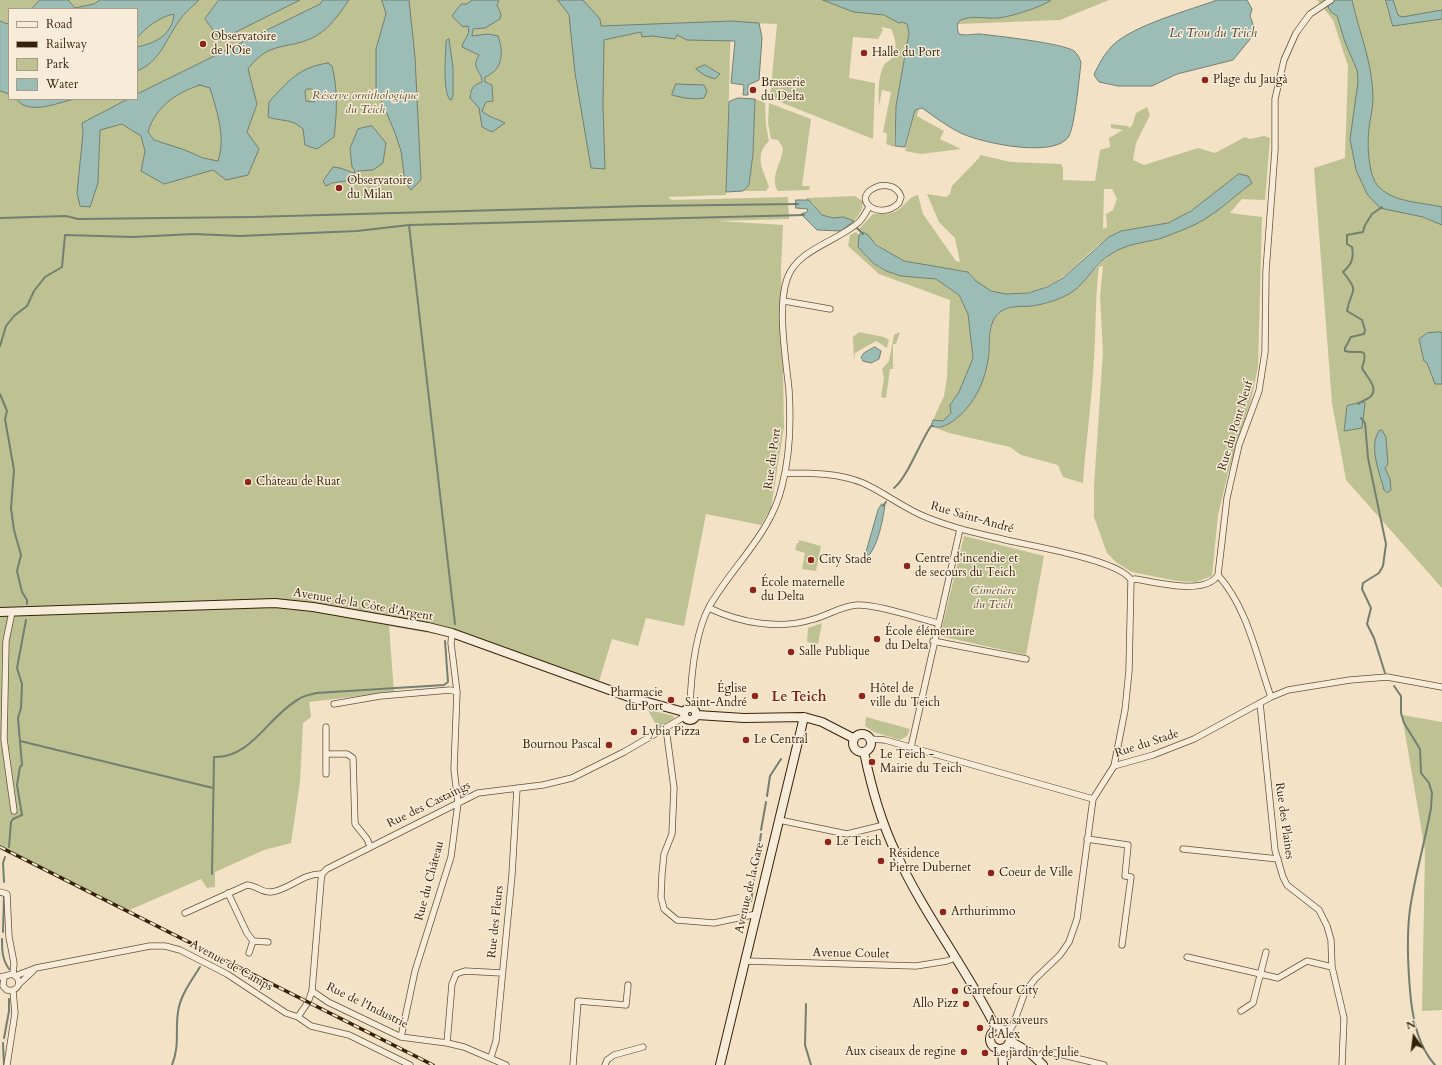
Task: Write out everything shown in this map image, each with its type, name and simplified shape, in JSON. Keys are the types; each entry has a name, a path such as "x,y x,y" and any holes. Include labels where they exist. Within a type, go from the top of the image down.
{"main road":[{"name":"Avenue de la Côte d'Argent","path":"0,612 286,604 428,627 452,633 616,693 686,712"},
{"path":"686,712 691,720 697,715 744,718 804,717 822,722 854,738"},
{"name":"Avenue de la Gare","path":"720,1065 804,717"},
{"path":"861,733 870,739 870,747 864,752 858,751 853,747 854,738 861,733"},
{"path":"864,752 884,824 902,866 997,1030"},
{"path":"1003,1029 1008,1032 1010,1041 1007,1047 1002,1049 996,1048 991,1043 992,1034 997,1030 1003,1029"},
{"path":"1010,1041 1023,1048 1042,1065"},
{"path":"1002,1049 1003,1065"}],"street":[{"name":"Rue du Pont Neuf","path":"1218,576 1227,498 1239,445 1259,391 1265,352 1266,271 1275,150 1275,99 1284,60 1296,33 1310,14 1331,0"},
{"path":"888,186 900,194 899,203 892,208 879,210 870,207 866,202 866,195 874,188 888,186"},
{"name":"Rue du Port","path":"686,712 697,649 709,608 765,528 779,497 785,472 790,439 789,390 783,326 787,279 798,262 848,230 859,221 870,207"},
{"path":"784,301 830,309"},
{"name":"Rue Saint-André","path":"785,472 827,474 856,481 916,513 960,529 1092,560 1122,571 1131,580"},
{"path":"911,747 933,641 960,529"},
{"path":"1114,766 1125,710 1129,671 1131,580 1135,579 1193,587 1209,584 1218,576 1226,585 1246,623 1255,644 1271,697"},
{"path":"709,608 736,618 761,624 808,621 842,607 858,605 938,623"},
{"path":"12,612 6,641 4,739 14,811"},
{"name":"Rue du Château","path":"401,1037 415,970 451,857 458,803 454,769 457,692 451,643 452,633"},
{"path":"933,641 1026,659"},
{"name":"Rue du Stade","path":"1093,799 1114,766 1153,755 1194,739 1271,697 1288,690 1387,677 1442,687"},
{"path":"334,704 380,696 450,690 457,692"},
{"name":"Rue des Plaines","path":"1260,703 1269,805 1282,877 1287,885 1319,910 1324,917 1331,940 1332,967 1344,1018 1342,1065"},
{"name":"Rue des Castaings","path":"322,874 332,866 370,846 483,792 543,785 572,778 666,728 686,712"},
{"path":"326,727 326,774"},
{"path":"666,728 674,788 672,834 664,854 662,874 661,897 664,909 677,920 714,923 757,914"},
{"path":"870,739 885,740 1093,799 1079,910 1069,942 1060,955 1025,992 1013,1025 1008,1032"},
{"path":"326,754 347,754 353,758 355,824 367,839 370,846"},
{"name":"Rue des Fleurs","path":"491,1057 496,1041 512,881 517,788"},
{"path":"779,820 847,834 884,824"},
{"path":"1087,839 1128,845 1124,876 1131,877 1122,945"},
{"path":"1183,849 1278,859"},
{"path":"185,913 247,885 270,892 306,877 322,874 312,991 308,1002 298,1017"},
{"path":"0,892 7,894 9,937 14,963 14,975 19,984"},
{"path":"228,894 247,933 253,941 268,942"},
{"path":"249,953 253,941"},
{"name":"Avenue de Camps","path":"14,975 36,968 150,946 165,946 180,950 228,974 286,1013 298,1017 316,1028 349,1035 403,1063 410,1065"},
{"path":"1241,1011 1253,1003 1266,952"},
{"path":"1187,957 1278,978 1307,961 1332,967"},
{"name":"Avenue Coulet","path":"745,961 916,966 947,961 955,958"},
{"path":"8,1065 15,1013 13,991 36,968"},
{"path":"447,1043 452,984 456,974 465,971 502,973"},
{"path":"13,991 7,990 3,986 2,977 14,975"},
{"path":"573,1065 578,1001 626,1005 628,985"},
{"name":"Rue de l'Industrie","path":"312,991 328,1002 401,1037 447,1043 491,1057 506,1065"},
{"path":"606,1065 607,1060 614,1055 643,1047"},
{"path":"1036,1059 1043,1053 1055,1053 1104,1065"}],"green space":[{"name":"Réserve ornithologique du Teich","path":"0,0 1109,0 1060,20 908,26 909,33 896,106 894,147 886,144 887,134 883,132 891,92 882,90 879,106 879,86 882,69 895,54 895,39 891,29 881,27 883,30 878,39 853,37 849,78 875,83 873,139 770,98 777,24 731,22 726,195 668,197 672,200 788,197 789,219 719,221 783,225 781,269 784,427 771,508 761,525 706,514 684,626 646,618 638,646 612,639 597,688 447,636 389,626 394,692 309,702 311,717 303,723 300,782 291,843 264,850 215,872 215,887 207,888 201,879 125,912 0,849"},
{"path":"1317,0 1442,0 1442,588 1346,480 1332,403 1314,168 1345,158 1348,66 1333,20"},
{"path":"755,99 765,103 766,126 769,141 762,152 761,164 769,187 766,191 743,191 749,185 753,154"},
{"path":"769,103 811,119 802,186 810,186 809,190 778,191 775,176 783,148 778,140 771,139 768,123"},
{"path":"1147,107 1150,115 1136,143 1133,160 1144,165 1198,148 1215,153 1245,137 1250,139 1264,136 1270,138 1265,200 1242,199 1230,213 1262,217 1258,367 1251,400 1228,473 1218,515 1212,576 1196,582 1177,581 1132,572 1117,563 1107,553 1094,517 1094,486 1103,352 1100,297 1103,266 1099,267 1093,374 1083,483 1063,477 1058,465 1021,455 1010,447 949,433 936,428 947,425 988,359 992,320 1001,311 1014,306 1032,306 1054,300 1072,292 1109,255 1126,245 1160,239 1240,192 1251,183 1239,175 1197,206 1170,222 1157,226 1136,228 1114,235 1096,247 1057,281 1039,289 1020,294 992,291 983,287 966,271 922,265 899,259 880,247 859,229 873,214 895,212 909,199 918,195 923,214 956,261 960,262 955,238 939,222 927,194 946,197 950,194 952,186 979,158 980,155 1011,162 1061,164 1063,168 1063,180 1095,181 1100,150 1110,147 1109,138 1123,130 1111,128 1111,124 1128,126 1129,128 1132,126 1136,113","holes":["1104,189 1112,189 1117,199 1113,210 1106,214 1107,227 1103,229"]},
{"path":"919,109 917,116 944,131 940,139 961,149 921,154 905,151 915,110"},
{"path":"855,196 862,201 862,207 861,212 854,221 843,217 833,218 822,215 812,202 806,200 806,198"},
{"path":"856,232 859,235 858,247 873,263 885,271 901,276 936,279 959,295 968,314 973,359 959,392 950,405 951,413 943,421 933,420 944,396 947,377 950,300 879,274 848,246 850,235"},
{"path":"859,332 884,337 889,340 887,348 876,341 855,353 854,360 853,337"},
{"path":"900,332 896,344 893,344 893,369 890,369 886,398 881,397 884,378 882,369 889,361 894,335"},
{"name":"Cimetière du Teich","path":"964,536 1044,556 1026,655 940,636"},
{"name":"City Stade","path":"799,540 821,546 816,571 802,569 805,553 795,550"},
{"path":"822,623 818,644 807,642 808,628"},
{"path":"647,709 674,716 673,719 658,728"},
{"path":"1402,715 1442,722 1442,1010 1422,1011 1425,851"},
{"path":"866,717 910,729 907,736 900,740 874,732 865,726"}],"water":[{"path":"40,0 68,0 75,8 33,8"},
{"path":"100,0 199,0 181,18 157,56 145,67 138,70 138,47 151,43 162,37 170,27 174,14 164,17 144,30 138,37 138,8 75,8 94,4"},
{"path":"219,0 300,0 220,40 205,19"},
{"path":"323,0 349,0 326,29 316,36 297,43 272,49 264,53 248,69 257,104 247,132 259,149 248,175 226,180 213,170 164,184 141,171 145,151 141,136 122,124 100,130 98,183 90,207 80,206 77,193 83,133 82,123 126,100 138,100 138,94 320,4","holes":["200,85 210,88 218,115 221,134 218,161 203,158 185,150 154,140 148,132 151,123 161,108 183,92"]},
{"path":"382,0 409,0 415,57 421,180 411,190 405,182 401,151 395,133 376,88 376,49 386,14"},
{"path":"473,0 499,0 497,5 501,14 500,19 485,28 473,29 472,36 488,34 498,36 500,42 501,54 499,65 491,74 485,77 485,82 492,85 493,101 486,102 482,111 505,123 492,132 482,127 479,108 470,98 473,87 482,82 482,78 476,67 479,55 462,47 468,35 469,29 468,26 463,27 452,16 461,4 466,4"},
{"path":"558,0 583,0 600,19 601,26 731,21 759,23 762,38 759,80 748,85 748,95 743,95 744,85 731,83 735,41 687,40 677,35 675,39 652,36 642,37 641,32 604,40 603,105 605,169 591,168 575,73 569,15"},
{"path":"823,0 1051,0 1033,9 1018,14 994,18 974,17 961,20 959,21 957,28 959,34 962,35 980,34 1029,40 1057,45 1074,51 1079,57 1081,63 1075,112 1069,136 1062,143 1050,147 1035,148 1002,145 973,138 958,132 922,108 915,110 905,147 895,146 896,106 909,33 907,24 902,22 899,23 884,15 854,12"},
{"name":"Le Trou du Teich","path":"1217,0 1247,0 1252,9 1250,16 1254,27 1251,38 1233,60 1177,74 1152,86 1118,86 1099,82 1094,75 1107,52 1122,38 1134,31 1178,13"},
{"path":"1325,0 1352,0 1371,73 1373,102 1369,125 1368,151 1370,168 1375,182 1385,192 1400,199 1442,207 1442,225 1423,217 1380,208 1367,194 1356,170 1350,139 1358,82 1357,70 1345,42 1337,16 1331,12"},
{"path":"1386,0 1393,0 1398,15 1402,17 1442,10 1442,19 1393,26"},
{"path":"0,21 7,24 8,23 8,94 0,91"},
{"path":"449,39 453,68 453,95 452,99 450,100 445,80 446,41"},
{"path":"328,63 332,66 335,84 336,119 334,137 317,149 305,145 303,129 295,123 268,117 269,102 282,88 294,76 318,65","holes":["312,89 318,94 328,95 329,98 315,99 314,102 306,101 305,91"]},
{"path":"705,65 720,74 715,79 704,75 696,69"},
{"path":"676,84 704,85 707,91 704,98 700,99 680,97 672,95"},
{"path":"738,98 755,99 753,154 749,185 743,191 726,192 729,102"},
{"path":"17,100 71,100 35,108 21,104"},
{"path":"372,126 386,143 383,163 373,170 358,171 352,180 332,183 326,186 323,181 333,167 354,173 355,171 352,167 350,148 358,129"},
{"path":"1239,174 1248,176 1252,183 1204,220 1162,238 1128,246 1117,251 1100,262 1077,288 1063,297 1032,306 1012,307 1000,312 991,328 989,354 984,378 972,402 960,415 948,424 937,427 931,426 933,420 943,421 951,413 950,405 959,392 973,358 968,314 959,295 936,279 901,276 886,271 873,263 858,247 859,235 863,232 868,235 876,245 904,261 968,272 976,281 991,291 1006,294 1028,293 1047,287 1063,278 1109,237 1121,231 1168,223 1191,211"},
{"path":"796,200 809,200 822,215 833,218 843,217 854,221 841,231 817,230 801,214 807,212 808,209 796,208"},
{"path":"1427,333 1442,333 1442,384 1435,384 1427,363 1424,361 1419,339"},
{"path":"875,347 881,351 879,359 871,363 863,361 861,357 864,353"},
{"path":"1362,402 1365,403 1362,428 1344,431 1347,406"},
{"path":"1382,430 1386,437 1388,464 1385,468 1390,479 1391,490 1387,493 1384,490 1375,452 1376,437 1379,431"},
{"path":"882,504 885,505 879,535 869,556 864,559 878,510"}],"waterway":[{"path":"0,218 66,216 78,219 252,217 643,206 798,204"},
{"path":"1358,404 1370,397 1374,390 1362,368 1365,356 1364,353 1345,351 1351,337 1364,334 1365,330 1362,320 1347,311 1353,291 1352,284 1343,272 1350,263 1353,254 1352,247 1347,244 1347,235 1363,232 1365,225 1372,214 1382,207"},
{"path":"0,346 6,326 14,316 27,306 34,291 45,277 62,267 65,235 133,237 194,234 240,236 357,231 409,225 804,215"},
{"path":"409,225 455,624"},
{"path":"855,226 863,234"},
{"path":"0,394 7,411 5,419 14,470 11,508 14,530 21,555 17,571 22,592 27,600 27,604"},
{"path":"1361,418 1365,423 1368,458 1386,544 1383,566 1379,573 1363,583 1362,589 1371,608 1367,624 1374,638 1385,673"},
{"path":"894,488 904,476 931,426 933,426"},
{"path":"883,506 886,502"},
{"path":"9,847 11,822 13,819 22,815 17,785 20,767 22,765 18,718 21,708 22,684 17,668 26,620"},
{"path":"212,874 214,757 239,751 259,735 288,706 305,696 316,693 444,685 448,682 445,641"},
{"path":"1394,686 1401,696 1401,713 1404,723 1420,749 1421,773 1429,783 1432,793 1431,808 1410,909 1408,955 1411,1001 1416,1027 1421,1043 1429,1058 1435,1065"},
{"path":"20,741 213,788"},
{"path":"767,796 770,776 781,759"},
{"path":"761,830 766,802"},
{"path":"751,901 761,834"},
{"path":"4,882 3,863 5,857"},
{"path":"3,932 4,897"},
{"path":"2,939 2,951 9,969"},
{"path":"172,1065 177,1045 177,1019 179,1006 186,989 200,967"},
{"path":"4,1038 9,1011 9,999"},
{"path":"806,1004 805,1045 811,1065"},
{"path":"3,1043 4,1065"}],"railway":[{"path":"0,847 433,1065"}],"place":[{"name":"Observatoire de l'Oie","path":"203,44"},
{"name":"Halle du Port","path":"864,53"},
{"name":"Plage du Jaugà","path":"1205,80"},
{"name":"Brasserie du Delta","path":"753,90"},
{"name":"Observatoire du Milan","path":"339,188"},
{"name":"Château de Ruat","path":"248,482"},
{"name":"City Stade","path":"811,560"},
{"name":"Centre d'incendie et de secours du Teich","path":"907,566"},
{"name":"École maternelle du Delta","path":"753,590"},
{"name":"École élémentaire du Delta","path":"877,639"},
{"name":"Salle Publique","path":"791,652"},
{"name":"Église Saint-André","path":"755,696"},
{"name":"Hôtel de ville du Teich","path":"862,696"},
{"name":"Pharmacie du Port","path":"671,700"},
{"name":"Lybia Pizza","path":"634,732"},
{"name":"Le Central","path":"746,740"},
{"name":"Bournou Pascal","path":"609,745"},
{"name":"Le Teich - Mairie du Teich","path":"872,762"},
{"name":"Le Teich","path":"828,842"},
{"name":"Résidence Pierre Dubernet","path":"881,861"},
{"name":"Coeur de Ville","path":"991,873"},
{"name":"Arthurimmo","path":"943,912"},
{"name":"Carrefour City","path":"955,991"},
{"name":"Allo Pizz","path":"966,1004"},
{"name":"Aux saveurs d'Alex","path":"980,1028"},
{"name":"Aux ciseaux de regine","path":"964,1052"},
{"name":"Le jardin de Julie","path":"985,1053"}],"district":[{"name":"Le Teich","path":"799,698"}]}
